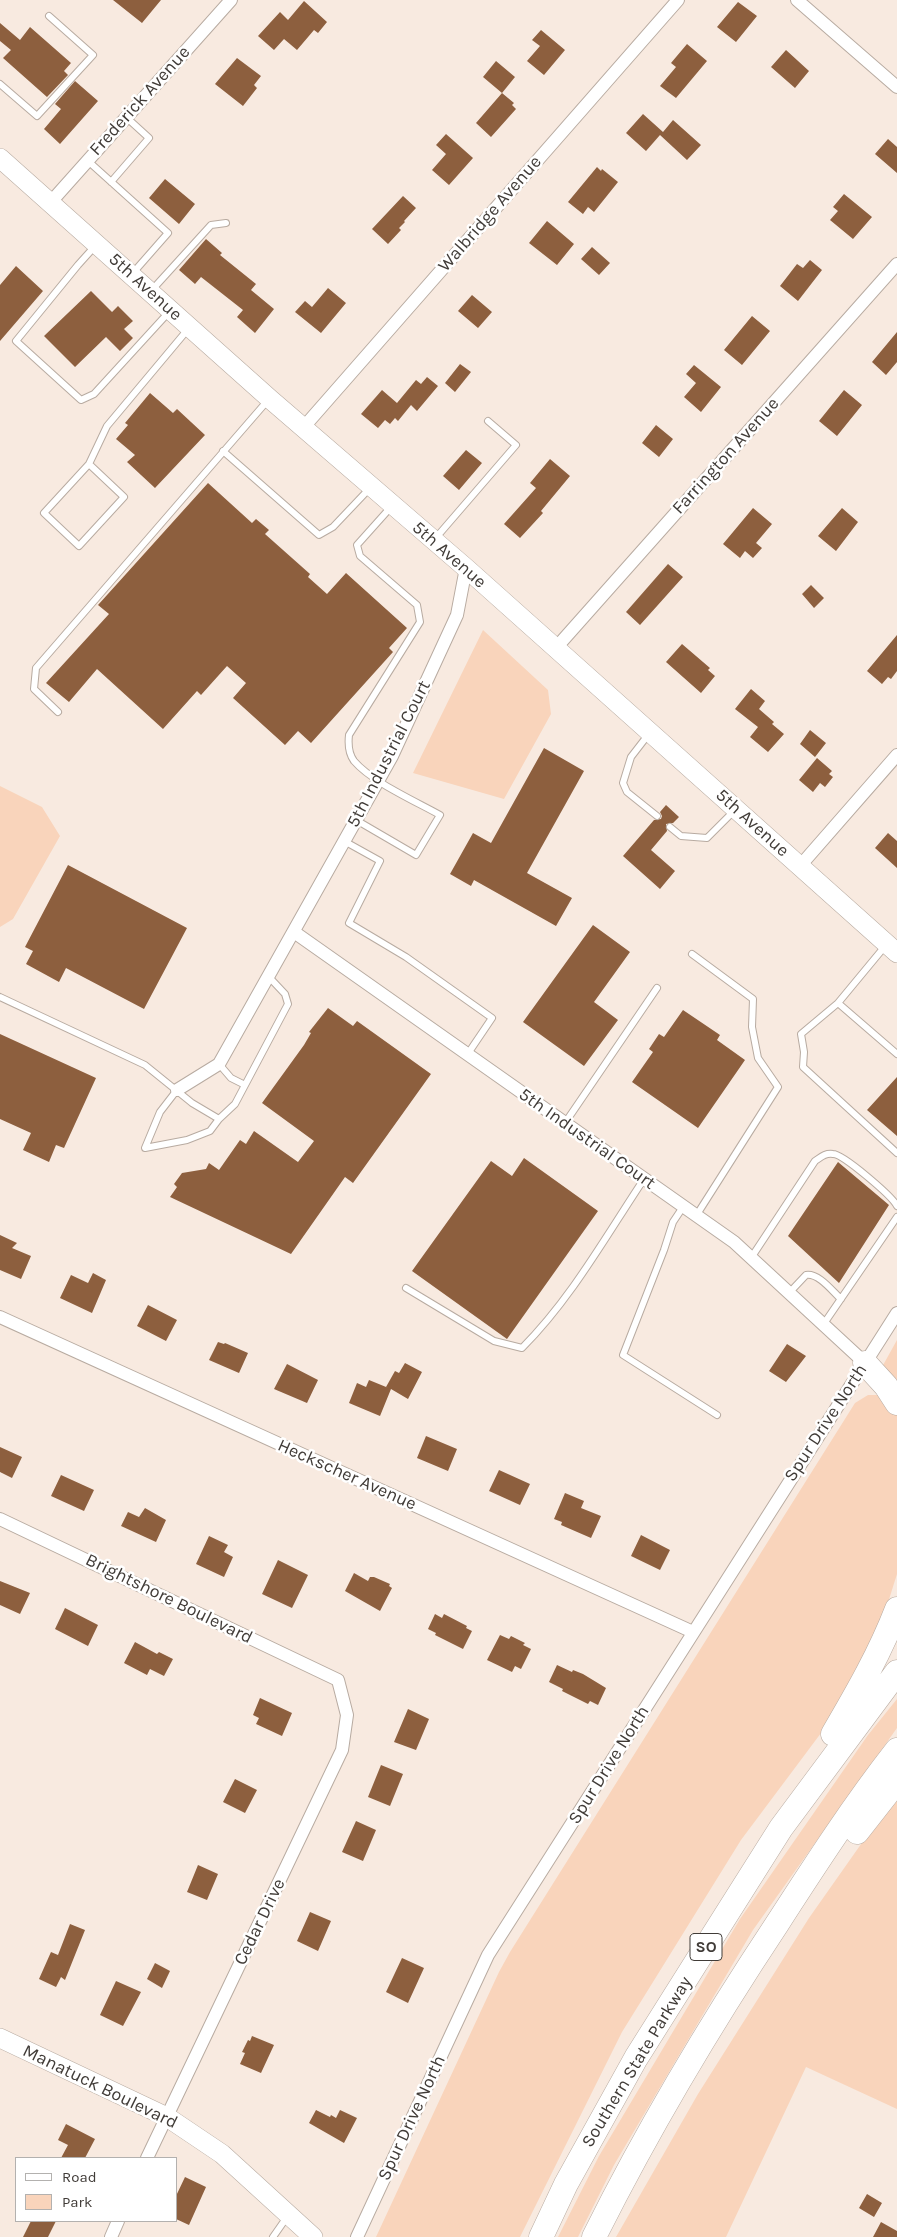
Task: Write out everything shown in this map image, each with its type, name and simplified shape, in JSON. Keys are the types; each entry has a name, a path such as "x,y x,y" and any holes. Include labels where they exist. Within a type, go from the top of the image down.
{"highway":[{"path":"865,1363 886,1386 897,1403"},
{"path":"709,1942 861,1686 897,1609"},
{"name":"Southern State Parkway","path":"540,2237 566,2184 636,2058 781,1828 897,1672"},
{"name":"SO","path":"594,2237 667,2099 734,1989 813,1868 897,1750"},
{"path":"734,1989 897,1781"}],"main road":[{"name":"5th Avenue","path":"0,158 303,428 466,568 892,948"},
{"name":"Manatuck Boulevard","path":"0,2038 166,2117 222,2154 313,2237"}],"street":[{"name":"Frederick Avenue","path":"50,203 231,0"},
{"name":"Walbridge Avenue","path":"303,428 678,0"},
{"path":"797,0 897,87"},
{"name":"Farrington Avenue","path":"555,649 897,264"},
{"name":"5th Industrial Court","path":"177,1090 219,1064 392,756 457,615 466,568"},
{"path":"800,866 897,755"},
{"name":"5th Industrial Court","path":"294,932 734,1242 865,1363"},
{"name":"Spur Drive North","path":"357,2237 488,1955 897,1313"},
{"name":"Heckscher Avenue","path":"0,1317 693,1632"},
{"name":"Brightshore Boulevard","path":"0,1519 338,1680"},
{"name":"Cedar Drive","path":"148,2157 342,1750 347,1715 338,1680"},
{"path":"111,2237 118,2222"}],"lane":[{"path":"0,84 37,116 93,54 49,16"},
{"path":"111,182 150,138 126,117"},
{"path":"88,161 168,233 131,275"},
{"path":"150,292 211,225 226,223"},
{"path":"97,244 16,341 81,400 94,394 170,310"},
{"path":"89,464 124,497 79,546 44,514 89,464 107,426 190,327"},
{"path":"58,712 34,689 36,668 270,398"},
{"path":"434,541 516,445 488,421"},
{"path":"223,451 319,534 333,527 371,487"},
{"path":"356,820 416,855 440,815 378,780 354,760 348,749 349,735 420,622 417,605 360,556 357,546 392,505"},
{"path":"650,732 631,757 623,783 627,792 657,816"},
{"path":"670,827 681,836 707,838 736,809"},
{"path":"344,841 380,861 349,924 406,957 492,1018 467,1054"},
{"path":"892,948 838,1003 801,1034 804,1052 803,1067 897,1153"},
{"path":"692,954 753,1000 752,1027 758,1058 778,1087 696,1216"},
{"path":"177,1090 160,1112 145,1148 187,1140 210,1131 219,1119 235,1104 288,1004 286,994 269,976"},
{"path":"565,1123 656,988"},
{"path":"0,998 145,1065 192,1103 219,1119"},
{"path":"838,1003 897,1054"},
{"path":"219,1064 231,1078 245,1086"},
{"path":"751,1258 815,1161 825,1154 835,1154 846,1158 897,1206"},
{"path":"406,1288 494,1342 522,1348 541,1330 563,1300 644,1179"},
{"path":"683,1206 673,1222 623,1355 717,1416"},
{"path":"823,1324 897,1217"},
{"path":"789,1293 806,1275 810,1274 816,1276 841,1299"},
{"path":"273,2237 289,2214"}],"green space":[{"path":"483,630 548,690 551,714 504,799 413,773"},
{"path":"0,786 42,807 60,836 13,919 0,927"},
{"path":"897,1340 897,1392 882,1367"},
{"path":"868,1395 883,1395 897,1411 897,1574 880,1628 830,1721 741,1840 622,2032 520,2237 376,2237 510,1952 855,1403"},
{"path":"897,1699 897,1728 753,1930 614,2165 578,2237 558,2237 599,2156 740,1919 868,1735"},
{"path":"897,1793 897,2109 806,2067 726,2237 616,2237 698,2094 809,1918"}],"building":[{"path":"113,0 161,0 142,23"},
{"path":"304,1 327,22 318,33 314,30 297,50 284,39 274,50 258,36 280,12 288,20"},
{"path":"738,2 757,16 736,42 717,27"},
{"path":"0,23 20,40 30,27 71,63 64,71 68,75 47,97 3,58 11,50 0,41"},
{"path":"541,30 565,50 544,75 527,61 540,46 532,40"},
{"path":"687,44 707,61 676,98 660,86 676,67 671,63"},
{"path":"786,50 809,71 795,88 771,67"},
{"path":"237,58 261,76 254,85 257,88 243,106 215,84"},
{"path":"496,61 515,77 502,93 483,77"},
{"path":"75,81 98,101 60,144 44,129 61,109 55,104"},
{"path":"502,93 514,103 512,105 516,109 491,137 476,123"},
{"path":"643,114 663,132 673,120 701,145 687,160 660,135 646,151 626,133"},
{"path":"446,134 473,158 449,185 432,170 446,154 436,145"},
{"path":"888,139 897,147 897,173 875,154"},
{"path":"597,167 618,182 594,212 588,207 583,214 568,202"},
{"path":"165,179 195,204 179,224 149,198"},
{"path":"844,194 872,217 853,239 830,220 838,211 833,207"},
{"path":"403,196 416,208 399,228 401,230 388,244 372,229"},
{"path":"547,221 574,244 557,265 529,243"},
{"path":"206,239 222,253 220,255 256,284 251,290 274,309 255,333 237,317 243,310 201,277 195,284 179,270"},
{"path":"592,247 610,263 599,275 581,259"},
{"path":"810,260 822,270 798,301 780,286 797,264 803,268"},
{"path":"16,266 43,291 0,341 0,285"},
{"path":"328,288 346,303 321,333 295,312 305,301 312,307"},
{"path":"91,291 112,312 118,306 133,321 124,329 133,338 120,351 106,337 75,367 44,336"},
{"path":"472,295 492,312 478,328 458,311"},
{"path":"752,316 770,331 742,365 724,350"},
{"path":"897,332 897,362 886,375 872,362"},
{"path":"460,364 471,372 455,392 445,383"},
{"path":"694,365 721,387 701,412 684,397 696,383 686,374"},
{"path":"427,377 438,386 417,411 411,405 398,421 395,418 390,424 385,420 378,428 361,414 382,390 397,403 416,380 421,384"},
{"path":"844,390 862,405 837,436 819,421"},
{"path":"150,393 173,413 177,409 205,435 155,488 127,462 135,455 116,439 128,425 125,423"},
{"path":"656,425 673,439 659,457 642,443"},
{"path":"466,450 482,463 459,490 443,476"},
{"path":"550,459 570,476 541,511 543,513 520,538 504,524 536,488 530,483"},
{"path":"208,483 252,523 256,519 269,530 265,534 310,574 308,577 327,594 346,573 407,628 389,648 393,652 311,743 298,731 285,745 233,698 246,683 227,666 201,695 197,691 163,729 97,669 69,702 46,683 109,614 98,605"},
{"path":"753,508 772,524 756,543 762,548 753,558 745,551 740,558 723,544"},
{"path":"842,508 858,522 836,551 818,536"},
{"path":"668,564 683,577 640,625 626,612"},
{"path":"811,585 824,598 814,608 802,594"},
{"path":"897,635 897,671 891,679 888,677 882,684 867,671"},
{"path":"682,644 710,668 708,670 715,676 701,693 666,662"},
{"path":"751,689 765,701 759,709 784,734 768,752 750,737 758,727 735,709"},
{"path":"810,730 826,743 815,757 800,744"},
{"path":"544,748 584,771 527,873 572,898 556,926 474,880 471,886 450,874 473,833 491,843"},
{"path":"817,758 832,771 829,774 833,777 825,787 820,783 813,792 799,780"},
{"path":"666,805 679,817 673,823 666,824 667,831 651,850 675,871 660,889 623,856 654,820 661,819 660,812"},
{"path":"888,833 897,841 897,868 875,848"},
{"path":"68,865 187,928 144,1009 66,968 59,982 26,964 33,951 25,947"},
{"path":"593,925 630,952 594,1002 618,1020 584,1066 523,1022"},
{"path":"328,1008 353,1026 357,1021 431,1074 353,1183 345,1177 291,1254 170,1197 177,1187 174,1184 182,1173 206,1169 209,1163 219,1170 240,1140 246,1144 254,1131 298,1162 314,1141 262,1103 304,1045 311,1033 309,1032"},
{"path":"683,1010 720,1035 717,1040 745,1060 698,1128 632,1082 653,1052 649,1049 659,1034 664,1037"},
{"path":"0,1034 96,1078 64,1148 56,1145 49,1162 23,1150 31,1133 0,1119"},
{"path":"897,1077 897,1136 867,1110"},
{"path":"524,1158 598,1211 507,1339 412,1271 491,1161 512,1176"},
{"path":"838,1162 889,1205 839,1283 788,1236"},
{"path":"0,1235 17,1243 12,1248 31,1256 21,1279 0,1270"},
{"path":"93,1273 106,1280 92,1313 60,1298 71,1275 88,1283"},
{"path":"148,1305 177,1320 166,1341 137,1326"},
{"path":"218,1342 248,1353 239,1373 209,1360"},
{"path":"787,1344 806,1356 786,1382 769,1371"},
{"path":"405,1363 422,1372 408,1399 391,1389 380,1416 349,1403 357,1383 366,1387 369,1380 386,1387 395,1371 399,1373"},
{"path":"287,1364 318,1380 307,1403 274,1389"},
{"path":"426,1436 457,1449 448,1471 417,1458"},
{"path":"0,1447 22,1457 12,1478 0,1472"},
{"path":"499,1470 530,1484 520,1505 489,1491"},
{"path":"61,1475 94,1490 84,1511 51,1496"},
{"path":"565,1493 584,1501 581,1508 601,1516 591,1538 561,1525 562,1522 554,1519"},
{"path":"145,1508 166,1520 156,1542 121,1526 128,1512 139,1517"},
{"path":"641,1535 670,1550 660,1570 631,1556"},
{"path":"209,1536 228,1545 224,1552 233,1557 224,1577 196,1564"},
{"path":"278,1560 308,1575 292,1608 262,1594"},
{"path":"354,1573 368,1581 370,1577 374,1577 390,1584 389,1586 392,1588 380,1611 345,1591"},
{"path":"0,1581 30,1593 20,1614 0,1605"},
{"path":"65,1608 98,1625 88,1646 55,1629"},
{"path":"435,1614 442,1618 444,1614 467,1626 466,1628 472,1631 463,1649 435,1635 436,1633 428,1629"},
{"path":"500,1635 509,1639 511,1636 525,1643 523,1645 531,1649 521,1669 515,1666 512,1672 487,1660"},
{"path":"135,1642 157,1654 159,1652 173,1659 164,1676 150,1669 147,1675 124,1663"},
{"path":"557,1665 572,1672 573,1670 583,1674 606,1688 598,1705 590,1701 588,1704 549,1682"},
{"path":"260,1698 292,1713 282,1736 256,1724 259,1718 253,1715"},
{"path":"408,1709 429,1719 416,1750 394,1742"},
{"path":"381,1765 403,1774 390,1806 368,1797"},
{"path":"235,1779 257,1790 245,1813 223,1802"},
{"path":"356,1821 376,1830 363,1861 342,1852"},
{"path":"198,1865 218,1874 207,1900 187,1892"},
{"path":"310,1912 331,1921 318,1951 297,1941"},
{"path":"70,1924 85,1930 65,1980 61,1977 56,1987 39,1979 51,1952 58,1955"},
{"path":"402,1958 424,1968 408,2003 386,1992"},
{"path":"155,1963 170,1971 162,1988 147,1979"},
{"path":"116,1981 141,1992 123,2026 100,2015"},
{"path":"252,2036 274,2045 261,2073 240,2064 245,2053 242,2052"},
{"path":"316,2110 336,2118 340,2110 357,2118 344,2143 309,2123"},
{"path":"66,2124 95,2139 86,2157 62,2157 68,2145 58,2140"},
{"path":"185,2177 206,2187 189,2225 178,2220 178,2192"},
{"path":"867,2194 882,2203 874,2217 859,2208"},
{"path":"30,2222 56,2222 48,2237 23,2237"},
{"path":"881,2222 897,2231 897,2237 873,2237"}]}
